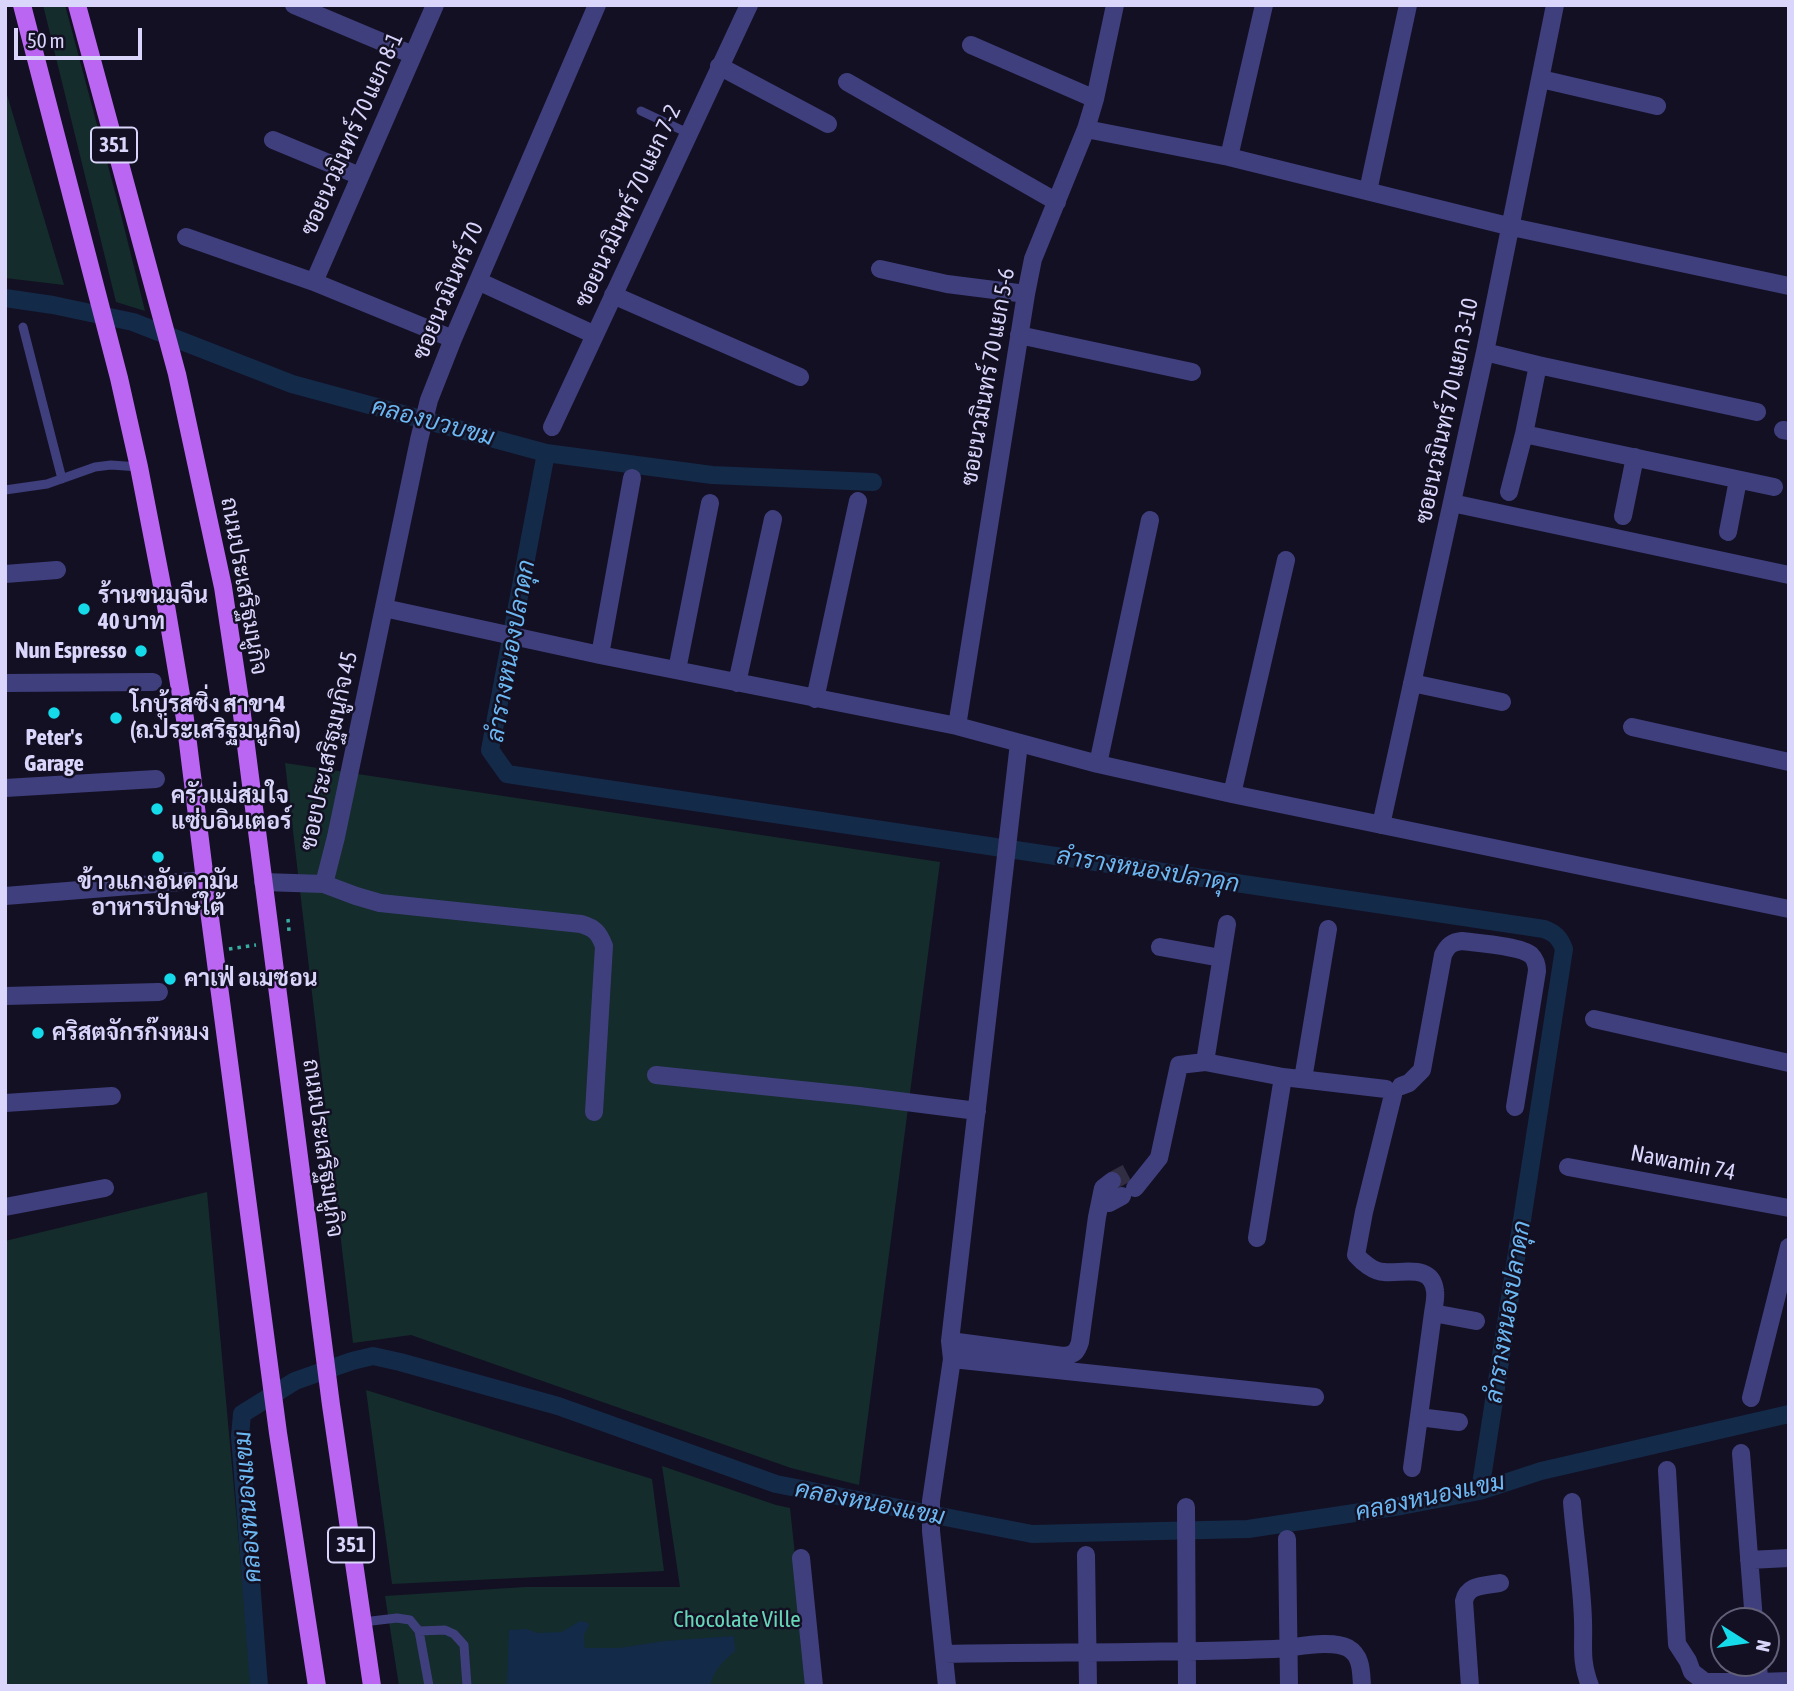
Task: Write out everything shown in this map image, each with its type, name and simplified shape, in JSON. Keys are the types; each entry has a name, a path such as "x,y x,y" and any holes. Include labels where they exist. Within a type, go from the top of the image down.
{"main road":[{"name":"351","path":"22,5 119,378 166,606 183,706 278,1433 317,1686"},
{"name":"ถนนประเสริฐมนูกิจ","path":"77,5 177,374 222,587 241,707 331,1405 372,1686"}],"street":[{"path":"294,5 413,55"},
{"name":"ซอยนวมินทร์ 70 แยก 8-1","path":"314,282 435,5"},
{"name":"ซอยนวมินทร์ 70","path":"384,608 429,400 597,5"},
{"name":"ซอยนวมินทร์ 70 แยก 7-2","path":"552,427 749,5"},
{"name":"ซอยนวมินทร์ 70 แยก 5-6","path":"957,726 1033,259 1086,129 1115,5"},
{"path":"1229,157 1264,5"},
{"path":"1368,191 1408,5"},
{"name":"ซอยนวมินทร์ 70 แยก 3-10","path":"1381,825 1512,226 1555,5"},
{"path":"971,45 1095,99"},
{"path":"719,66 828,124"},
{"path":"1541,79 1657,106"},
{"path":"847,82 1057,202"},
{"path":"1086,129 1229,157 1512,226 1789,286"},
{"path":"273,140 360,176"},
{"path":"186,237 314,282 453,339"},
{"path":"880,269 947,284 1026,294"},
{"path":"478,281 595,335"},
{"path":"613,295 800,377"},
{"path":"1019,335 1192,372"},
{"path":"1485,352 1758,412"},
{"path":"1509,492 1538,365"},
{"path":"1524,434 1774,487"},
{"path":"1623,516 1634,457"},
{"path":"600,655 632,478"},
{"path":"1728,532 1738,480"},
{"path":"815,699 858,501"},
{"path":"677,670 710,503"},
{"path":"1452,503 1789,575"},
{"path":"737,682 773,519"},
{"path":"1098,764 1150,520"},
{"path":"1233,794 1286,560"},
{"path":"5,574 57,570"},
{"path":"384,608 600,655 957,726 1098,764 1233,794 1789,909"},
{"name":"ซอยประเสริฐมนูกิจ 45","path":"263,882 324,884 384,608"},
{"path":"5,683 153,682"},
{"path":"1412,683 1502,702"},
{"path":"1632,727 1789,761"},
{"path":"947,1686 931,1531 931,1501 951,1350 1019,743"},
{"path":"5,788 156,779"},
{"path":"5,896 205,880"},
{"path":"324,884 380,903 592,927 600,934 604,946 594,1112"},
{"path":"1205,1062 1227,924"},
{"path":"1303,1079 1328,929"},
{"path":"951,1350 1063,1356 1077,1351 1101,1203 1109,1203 1124,1185 1147,1173 1159,1158 1179,1065 1205,1062 1283,1077 1394,1090 1409,1083 1422,1070 1443,955 1453,942 1524,950 1536,963 1537,971 1515,1107"},
{"path":"1160,947 1221,958"},
{"path":"5,996 159,992"},
{"path":"1594,1020 1789,1063"},
{"path":"656,1074 977,1111"},
{"path":"1256,1238 1283,1077"},
{"path":"1394,1090 1356,1255 1381,1273 1418,1271 1425,1274 1432,1281 1435,1292 1412,1468"},
{"path":"5,1103 112,1096"},
{"name":"Nawamin 74","path":"1568,1167 1789,1208"},
{"path":"5,1207 105,1188"},
{"path":"1751,1398 1789,1247"},
{"path":"1433,1313 1476,1321"},
{"path":"951,1350 1315,1397"},
{"path":"1419,1417 1459,1422"},
{"path":"1741,1452 1753,1607"},
{"path":"1667,1470 1677,1644 1692,1672 1705,1684 1789,1681"},
{"path":"1572,1502 1583,1622 1582,1653 1590,1686"},
{"path":"1185,1514 1187,1686"},
{"path":"1287,1539 1289,1686"},
{"path":"1086,1555 1088,1686"},
{"path":"801,1558 814,1686"},
{"path":"1749,1560 1789,1558"},
{"path":"1470,1686 1464,1601 1466,1593 1471,1588 1500,1583"},
{"path":"944,1654 1187,1652 1335,1644 1350,1649 1359,1659 1362,1686"},
{"path":"1759,1677 1759,1682"}],"lane":[{"path":"641,111 688,133"},
{"path":"23,327 62,479"},
{"path":"5,490 47,484 95,467 139,467"},
{"path":"363,1622 397,1618 410,1620 419,1631 429,1686"},
{"path":"419,1631 445,1630 454,1634 464,1645 467,1686"}],"path":[{"path":"228,949 264,944"}],"green space":[{"path":"43,5 65,5 145,311 116,302"},
{"path":"5,88 64,285 5,278"},
{"path":"285,763 940,862 859,1485 791,1468 411,1335 353,1343"},
{"path":"207,1192 252,1686 5,1686 5,1241"},
{"path":"366,1390 652,1479 664,1571 392,1584"},
{"name":"Chocolate Ville","path":"662,1466 790,1508 809,1686 399,1686 385,1596 525,1587 680,1587"}],"water":[{"path":"580,1621 589,1625 584,1635 585,1648 620,1648 664,1641 734,1636 735,1651 720,1666 710,1686 507,1686 509,1630 562,1632"}],"waterway":[{"name":"คลองบวบขม","path":"5,298 133,322 292,384 546,453 712,475 873,482"},
{"name":"ลำรางหนองปลาดุก","path":"546,453 490,750 507,774 1544,929 1557,936 1564,949 1480,1491"},
{"name":"คลองหนองแขม","path":"259,1686 240,1436 242,1414 295,1381 373,1356 558,1406 776,1484 1032,1534 1248,1529 1401,1506 1480,1491 1541,1471 1789,1414"}],"tunnel":[{"path":"1112,1181 1127,1173"}],"place":[{"name":"ร้านขนมจีน 40 บาท","path":"84,609"},
{"name":"Nun Espresso","path":"141,651"},
{"name":"Peter's Garage","path":"54,713"},
{"name":"โกบู้รสซิ่ง สาขา4 (ถ.ประเสริฐมนูกิจ)","path":"116,718"},
{"name":"ครัวแม่สมใจ แซ่บอินเตอร์","path":"157,809"},
{"name":"ข้าวแกงอันดามัน อาหารปักษ์ใต้","path":"158,857"},
{"name":"คาเฟ่ อเมซอน","path":"170,979"},
{"name":"คริสตจักรก๊งหมง","path":"38,1033"}]}
